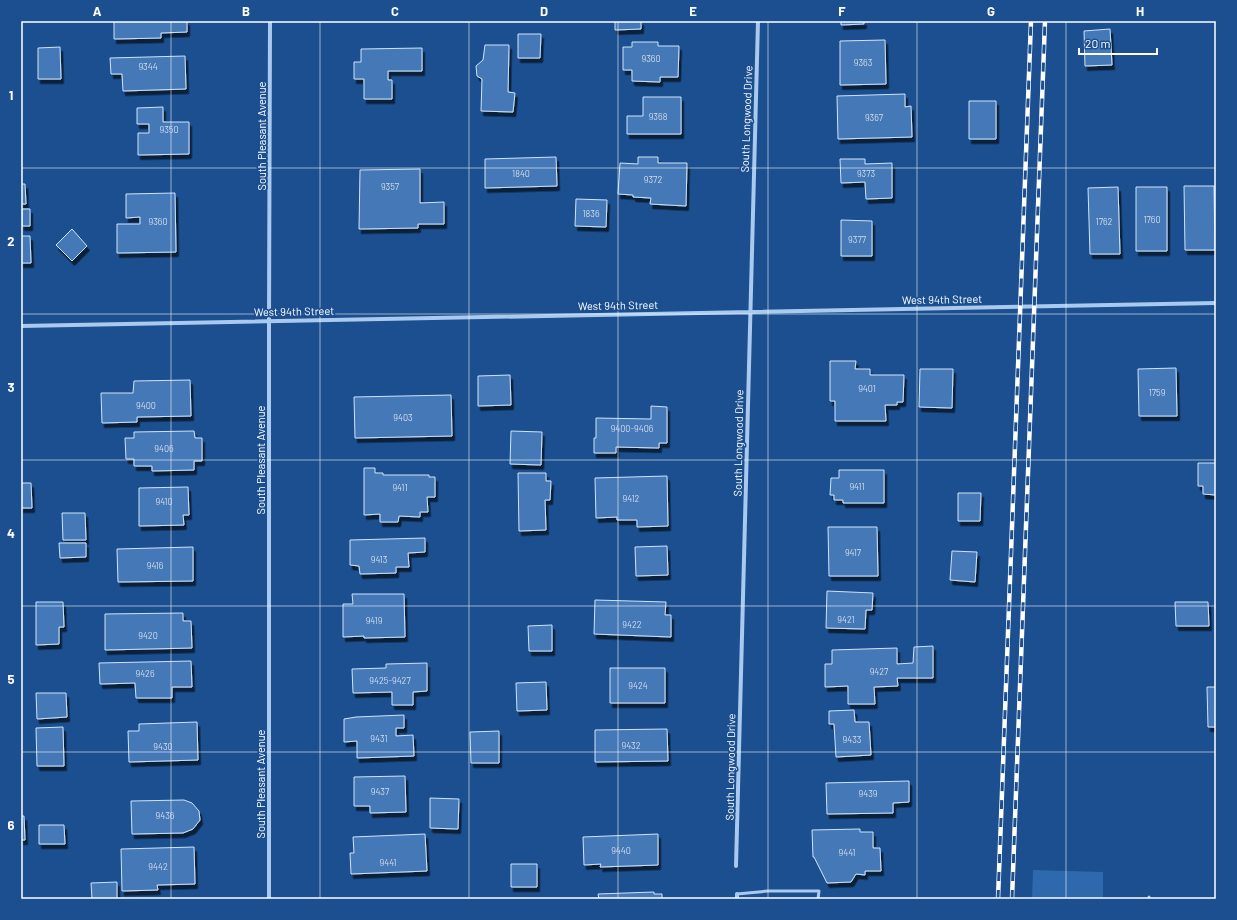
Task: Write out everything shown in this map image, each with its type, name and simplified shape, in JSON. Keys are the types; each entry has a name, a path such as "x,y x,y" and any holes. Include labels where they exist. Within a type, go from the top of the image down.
{"street":[{"name":"South Pleasant Avenue","path":"269,899 270,21"},
{"name":"South Longwood Drive","path":"736,866 758,21"},
{"name":"West 94th Street","path":"21,326 1216,302"}],"lane":[{"path":"737,896 768,891 819,891 818,899"}],"shaded area":[{"path":"1033,870 1103,872 1103,899 1032,899"}],"building":[{"path":"114,21 187,21 187,32 161,33 161,38 114,39"},
{"path":"615,21 641,21 641,29 615,30"},
{"path":"841,21 864,21 864,24 841,25"},
{"path":"1110,29 1112,65 1085,66 1084,31"},
{"path":"518,34 541,34 540,58 518,58"},
{"path":"885,40 886,84 840,85 840,41"},
{"path":"632,42 658,42 658,46 679,46 678,77 660,77 660,82 632,81 632,70 623,70 623,47 632,47"},
{"path":"485,45 509,45 508,92 515,93 513,112 481,111 482,79 477,76 476,66 483,60"},
{"path":"60,47 61,79 38,79 38,48"},
{"path":"422,48 422,71 388,71 388,80 392,80 392,99 364,99 364,79 354,79 354,62 361,62 361,49"},
{"path":"185,56 186,89 123,91 122,74 111,74 110,58"},
{"path":"905,94 905,107 911,106 912,137 838,139 837,96"},
{"path":"643,97 681,97 681,134 627,134 627,116 643,116"},
{"path":"969,101 996,101 996,139 969,139"},
{"path":"163,107 163,122 189,122 189,154 138,155 138,133 149,133 149,124 137,124 137,108"},
{"path":"556,157 557,186 485,188 485,159"},
{"path":"638,157 658,157 658,163 687,163 686,206 650,204 651,198 618,194 620,163 638,164"},
{"path":"840,159 865,159 865,164 892,163 892,198 866,199 865,182 841,183"},
{"path":"420,169 420,203 444,202 444,224 418,224 418,228 359,229 360,170"},
{"path":"21,184 25,184 26,204 21,204"},
{"path":"1184,186 1214,186 1215,250 1185,250"},
{"path":"1118,187 1120,254 1090,254 1088,188"},
{"path":"1136,187 1167,187 1167,251 1136,251"},
{"path":"175,193 176,252 117,253 117,224 140,224 140,217 126,218 126,194"},
{"path":"576,199 607,200 606,227 575,226"},
{"path":"22,209 30,209 30,226 22,226"},
{"path":"841,220 872,221 872,256 841,256"},
{"path":"72,229 87,246 72,261 56,245"},
{"path":"21,236 30,236 31,263 21,263"},
{"path":"830,361 856,361 855,369 870,369 870,375 904,375 903,402 897,402 897,405 885,405 886,421 835,421 835,401 830,401"},
{"path":"1176,368 1177,416 1139,416 1138,369"},
{"path":"920,369 953,369 952,408 919,407"},
{"path":"510,375 511,405 478,406 478,376"},
{"path":"190,380 191,416 137,417 137,422 102,423 101,393 133,393 134,381"},
{"path":"451,395 452,436 355,438 354,397"},
{"path":"651,406 667,407 667,443 659,443 659,448 616,447 616,453 594,453 596,418 651,419"},
{"path":"194,431 195,438 202,438 202,461 194,461 194,470 152,471 152,466 134,466 134,459 126,459 125,438 134,438 134,432"},
{"path":"511,431 542,432 541,465 510,464"},
{"path":"1198,463 1216,463 1216,495 1203,494 1203,486 1198,486"},
{"path":"364,468 375,468 375,473 383,473 383,475 429,475 429,477 435,477 435,497 427,497 428,512 420,512 420,517 399,516 398,522 380,522 380,514 364,515"},
{"path":"839,470 884,470 884,503 843,503 843,500 834,500 834,495 830,495 831,478 839,478"},
{"path":"518,473 546,473 546,481 551,481 550,500 545,500 546,530 519,531"},
{"path":"667,476 668,526 637,527 637,520 617,520 617,517 596,518 595,478"},
{"path":"21,483 31,483 32,508 21,508"},
{"path":"188,487 189,515 183,515 184,525 139,526 139,488"},
{"path":"958,493 981,493 980,521 958,521"},
{"path":"62,513 85,513 86,540 63,540"},
{"path":"828,527 877,527 878,576 829,576"},
{"path":"425,538 425,552 408,553 409,567 396,567 396,573 360,574 359,566 350,565 350,540"},
{"path":"59,543 86,543 86,557 60,558"},
{"path":"667,546 668,575 636,576 635,547"},
{"path":"193,547 193,581 118,582 117,549"},
{"path":"952,551 977,552 975,582 950,580"},
{"path":"827,591 873,593 872,610 866,610 865,629 826,628"},
{"path":"352,594 404,594 405,637 343,637 343,604 353,604"},
{"path":"595,600 666,602 665,615 671,615 671,637 594,634"},
{"path":"36,602 63,602 64,627 59,627 59,644 36,645"},
{"path":"1175,602 1208,602 1209,626 1176,626"},
{"path":"183,613 183,621 191,621 192,648 105,650 105,614"},
{"path":"552,625 552,651 529,651 528,626"},
{"path":"933,646 933,678 897,678 898,686 874,687 875,704 848,704 848,686 825,687 825,664 832,664 832,650 897,648 897,664 913,663 914,647"},
{"path":"191,661 192,687 172,687 172,698 136,698 135,683 100,684 99,663"},
{"path":"427,663 427,691 413,692 413,705 392,705 392,692 353,693 352,669 386,668 386,664"},
{"path":"610,668 665,668 665,703 610,703"},
{"path":"546,682 547,710 517,711 516,683"},
{"path":"1207,687 1216,687 1216,727 1208,727"},
{"path":"36,693 66,693 67,717 37,719"},
{"path":"854,710 855,722 869,722 871,755 836,757 834,724 829,724 829,711"},
{"path":"404,715 404,728 396,728 396,736 413,735 414,756 357,758 357,741 344,742 344,719"},
{"path":"197,722 198,760 129,762 128,731 139,731 139,724"},
{"path":"63,727 64,766 37,766 36,728"},
{"path":"667,729 668,761 595,762 595,730"},
{"path":"499,731 499,763 471,763 470,732"},
{"path":"405,776 406,812 370,813 370,806 354,806 354,777"},
{"path":"909,781 909,802 893,803 893,813 827,814 826,783"},
{"path":"430,798 459,799 458,829 430,828"},
{"path":"184,800 192,803 199,811 200,820 193,829 183,833 132,834 131,801"},
{"path":"21,816 24,816 25,840 21,840"},
{"path":"39,825 64,825 65,844 39,844"},
{"path":"860,829 860,832 873,832 873,848 880,848 881,871 865,871 865,875 856,874 851,882 827,883 813,857 812,830"},
{"path":"425,834 427,871 351,874 350,853 354,853 353,837"},
{"path":"658,834 658,865 600,867 601,864 584,865 583,837"},
{"path":"194,847 195,884 157,885 158,890 122,891 121,849"},
{"path":"511,864 537,864 537,887 511,887"},
{"path":"117,882 117,899 92,899 91,883"},
{"path":"654,892 654,894 662,894 662,899 599,899 598,894"}],"railway":[{"path":"998,899 1031,21"},
{"path":"1012,899 1045,21"}]}
